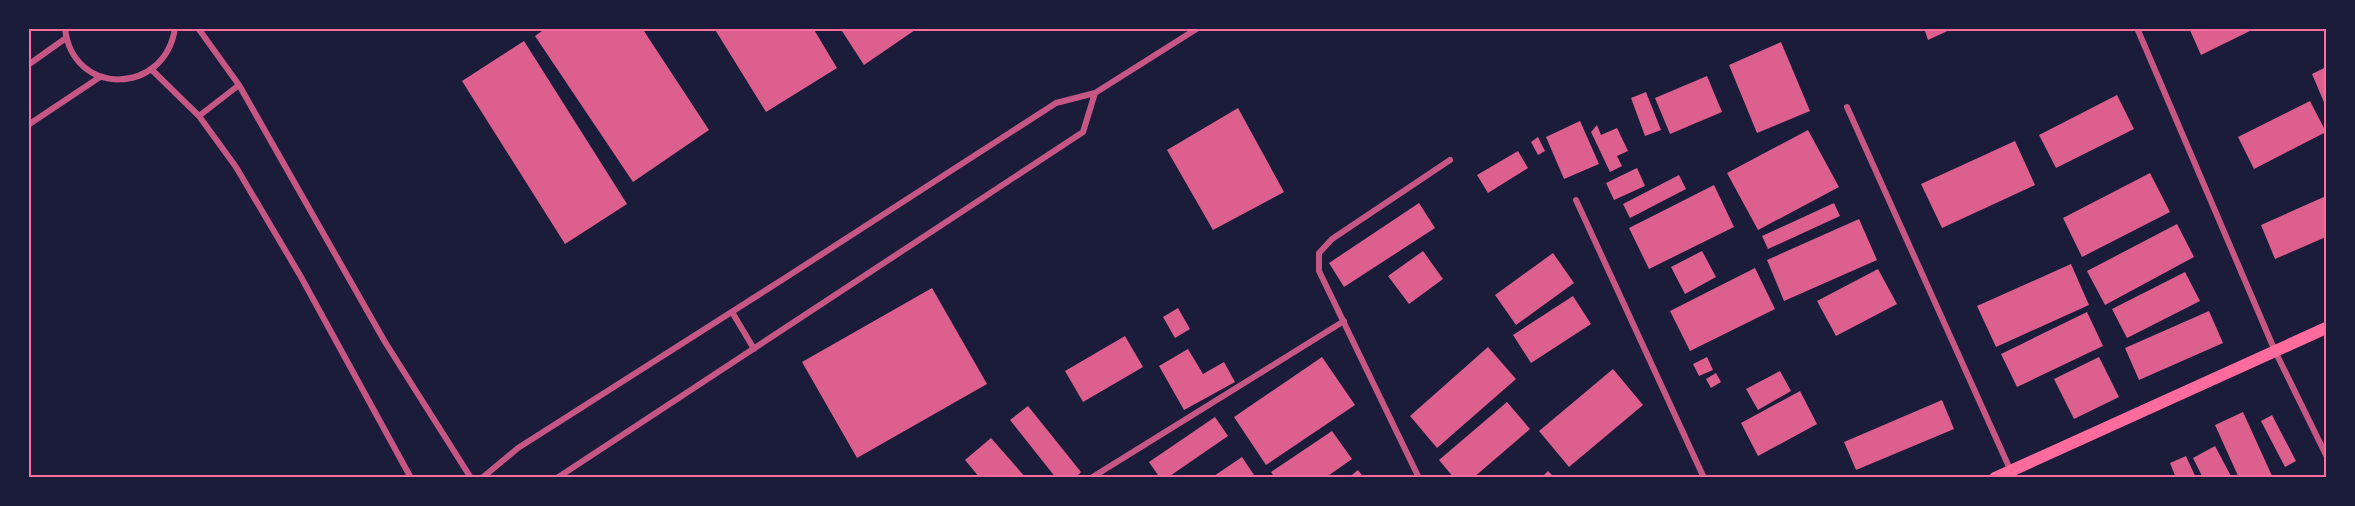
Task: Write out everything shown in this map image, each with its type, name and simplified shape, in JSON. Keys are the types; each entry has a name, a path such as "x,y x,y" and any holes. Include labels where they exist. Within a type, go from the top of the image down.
{"main road":[{"path":"1995,477 2012,473 2326,328"}],"street":[{"path":"65,28 66,38 73,55 85,68 100,77 118,80 136,78 152,70 165,58 173,41 175,28"},
{"path":"198,28 238,85 385,342 471,477"},
{"path":"482,477 518,448 1056,103 1095,93 1198,28"},
{"path":"2137,28 2275,351 2326,455"},
{"path":"28,65 66,38"},
{"path":"152,70 199,116 236,167 301,277 411,477"},
{"path":"28,125 100,77"},
{"path":"199,116 238,85"},
{"path":"557,477 1083,132 1095,93"},
{"path":"1847,107 2012,473"},
{"path":"1419,477 1319,271 1319,254 1332,239 1450,160"},
{"path":"1576,200 1704,477"},
{"path":"732,312 754,349"},
{"path":"1095,476 1344,321"}],"building":[{"path":"546,28 642,28 709,130 633,182 535,36"},
{"path":"714,28 813,28 837,68 766,112"},
{"path":"840,28 918,28 864,65"},
{"path":"1924,28 1954,28 1928,40"},
{"path":"2189,28 2256,28 2201,55"},
{"path":"524,41 627,204 565,244 462,81"},
{"path":"1781,42 1810,111 1757,133 1729,65"},
{"path":"2326,67 2326,107 2312,74"},
{"path":"1707,76 1722,112 1670,134 1655,98"},
{"path":"1646,92 1661,130 1645,136 1631,98"},
{"path":"2117,95 2134,129 2056,168 2039,135"},
{"path":"2310,101 2326,132 2254,169 2238,137"},
{"path":"1238,108 1284,192 1213,230 1167,150"},
{"path":"1580,121 1599,164 1564,179 1546,137"},
{"path":"1597,125 1601,135 1617,128 1628,151 1617,156 1622,166 1610,172 1591,132"},
{"path":"1808,130 1839,187 1758,230 1727,173"},
{"path":"1538,137 1545,151 1538,155 1531,142"},
{"path":"2015,141 2035,185 1942,228 1921,184"},
{"path":"1518,151 1528,168 1488,193 1477,175"},
{"path":"1637,168 1645,186 1614,200 1606,183"},
{"path":"2150,173 2170,212 2082,257 2063,218"},
{"path":"1679,175 1686,189 1630,218 1623,204"},
{"path":"1714,185 1734,227 1649,269 1629,228"},
{"path":"2326,196 2326,237 2275,259 2261,225"},
{"path":"1419,203 1435,228 1344,287 1329,263"},
{"path":"1834,203 1840,216 1768,249 1762,236"},
{"path":"1859,219 1877,260 1784,301 1767,260"},
{"path":"2177,224 2194,257 2105,305 2087,271"},
{"path":"1423,251 1443,279 1409,304 1388,276"},
{"path":"1702,251 1716,277 1685,294 1671,267"},
{"path":"1553,253 1574,283 1516,325 1495,295"},
{"path":"2071,264 2089,305 1996,347 1977,306"},
{"path":"1755,268 1775,309 1690,351 1670,311"},
{"path":"1878,269 1897,304 1836,336 1817,301"},
{"path":"2185,272 2200,301 2127,338 2112,309"},
{"path":"932,288 987,384 857,458 802,362"},
{"path":"1573,296 1591,324 1531,363 1513,335"},
{"path":"1178,308 1190,329 1175,338 1163,317"},
{"path":"2209,311 2223,343 2139,380 2125,348"},
{"path":"2087,312 2103,346 2017,387 2001,354"},
{"path":"1125,336 1143,367 1083,402 1065,371"},
{"path":"1488,347 1516,379 1437,448 1410,416"},
{"path":"1188,349 1203,374 1224,362 1235,382 1184,410 1159,366"},
{"path":"1322,357 1355,405 1266,465 1234,417"},
{"path":"1707,357 1713,370 1699,376 1693,364"},
{"path":"2099,357 2119,397 2074,419 2054,379"},
{"path":"1613,369 1643,405 1569,467 1539,431"},
{"path":"1780,371 1791,391 1758,410 1746,389"},
{"path":"1716,373 1721,382 1711,388 1706,379"},
{"path":"1800,391 1817,424 1758,456 1741,423"},
{"path":"1942,400 1954,429 1856,470 1844,442"},
{"path":"1507,402 1530,429 1473,478 1454,478 1439,460"},
{"path":"1028,406 1081,472 1075,478 1056,478 1010,420"},
{"path":"2243,412 2273,478 2239,478 2215,425"},
{"path":"2272,415 2296,461 2285,467 2261,421"},
{"path":"1215,417 1228,436 1167,478 1160,478 1149,462"},
{"path":"1332,431 1352,459 1325,478 1275,478 1271,472"},
{"path":"991,438 1026,478 980,478 965,460"},
{"path":"2215,446 2232,478 2203,478 2193,458"},
{"path":"2186,456 2196,478 2176,478 2170,463"},
{"path":"1242,457 1256,478 1211,478"},
{"path":"1358,470 1364,478 1348,478"},
{"path":"1548,471 1555,478 1541,478"}]}
